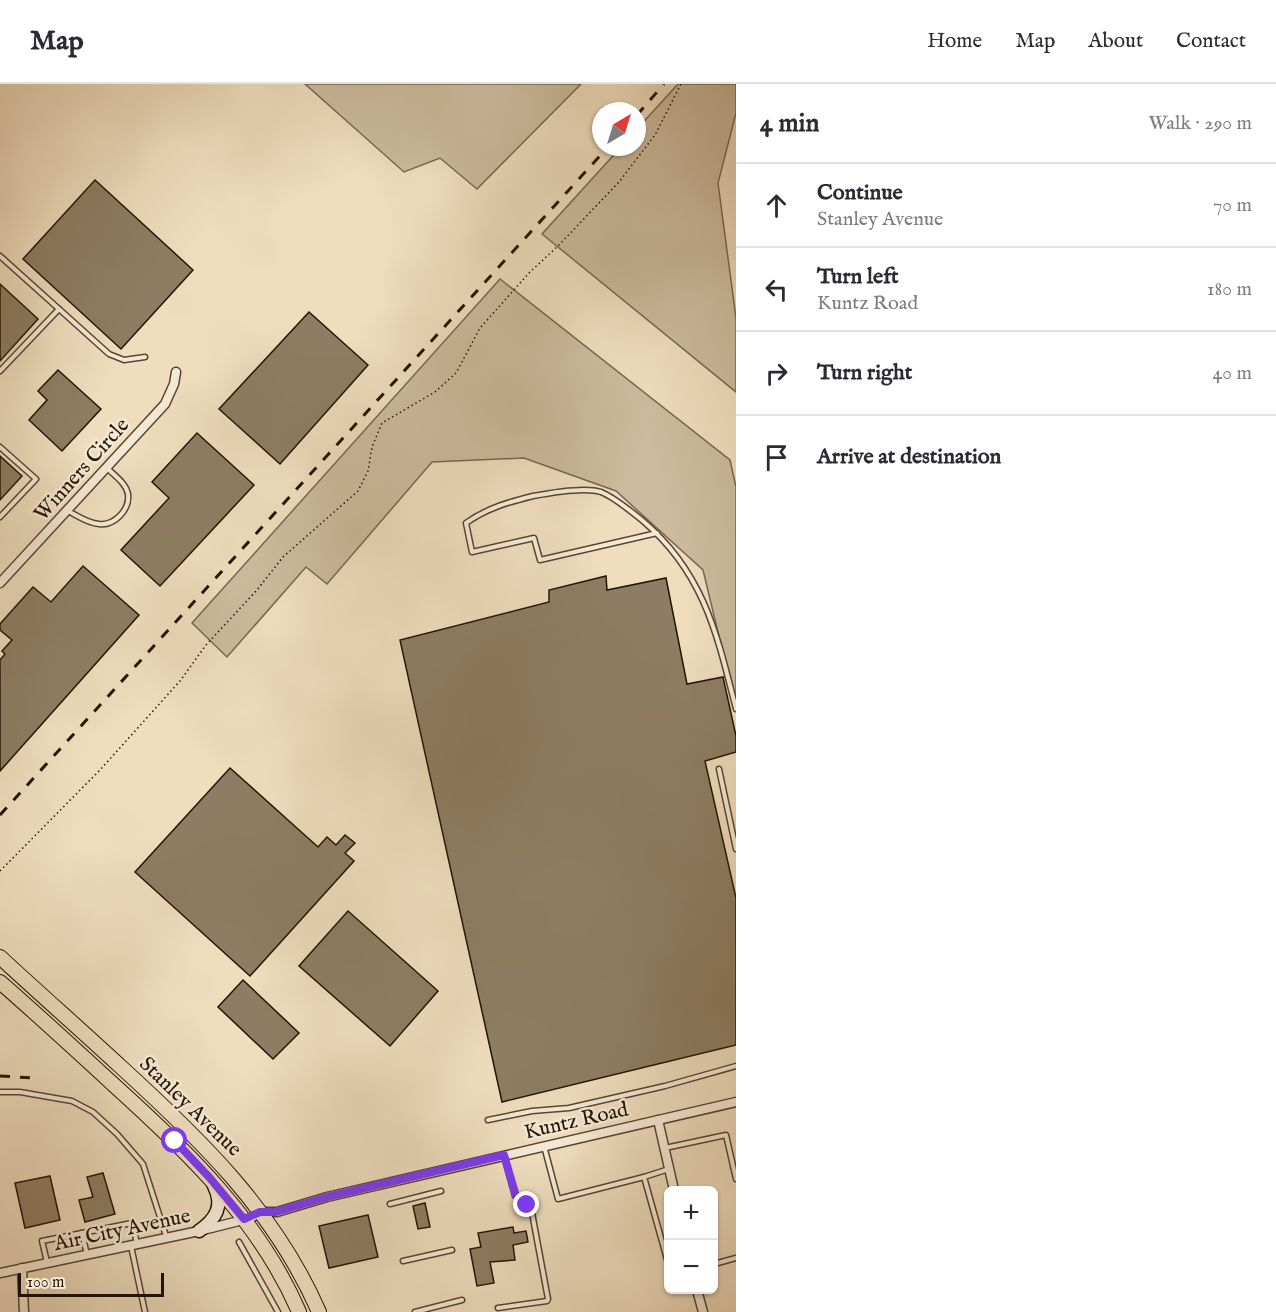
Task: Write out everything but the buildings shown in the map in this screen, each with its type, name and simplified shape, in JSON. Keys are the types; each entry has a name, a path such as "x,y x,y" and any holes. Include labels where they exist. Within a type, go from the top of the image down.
{"main road":[{"name":"Stanley Avenue","path":"0,957 188,1127 251,1198 252,1216 264,1248 299,1312"},
{"name":"Stanley Avenue","path":"0,981 175,1141 209,1177 280,1239 311,1293 319,1312"},
{"path":"199,1231 209,1224 218,1211 220,1201 209,1177"}],"street":[{"name":"Winners Circle","path":"0,583 165,404 174,384 176,372"},
{"name":"Kuntz Road","path":"252,1216 544,1145 736,1102"},
{"path":"658,1120 673,1186"},
{"name":"Air City Avenue","path":"0,1272 166,1239 252,1216"},
{"path":"22,1268 24,1312"},
{"path":"698,1294 703,1312"}],"lane":[{"path":"0,256 109,354 124,360 145,357"},
{"path":"0,371 59,309"},
{"path":"0,447 36,479 0,518"},
{"path":"67,510 88,522 101,525 116,519 126,510 128,494 123,483 106,468"},
{"path":"657,533 540,560 534,538 472,552 466,523 483,511 564,491 601,492 633,512 657,533 679,558 701,594 715,627 736,709"},
{"path":"719,769 736,849"},
{"path":"488,1120 532,1111 569,1108 665,1086 736,1066"},
{"path":"0,1092 20,1092 72,1101 93,1112 117,1134 143,1164 166,1239"},
{"path":"665,1148 726,1135 736,1179"},
{"path":"544,1145 558,1199 669,1169"},
{"path":"498,1308 548,1299 532,1213 527,1205 516,1196 504,1155"},
{"path":"644,1177 664,1246"},
{"path":"390,1204 441,1191"},
{"path":"47,1263 42,1241 132,1223 145,1312"},
{"path":"82,1233 87,1255"},
{"path":"239,1242 278,1312"},
{"path":"403,1261 452,1250"},
{"path":"718,1263 736,1258"},
{"path":"415,1312 462,1300"}],"path":[{"path":"0,871 100,770 180,681 206,645 257,590 283,557 358,491 368,471 372,447 382,423 435,392 456,373 480,328 529,273 619,182 656,135 681,84"}],"shaded area":[{"path":"305,84 581,84 477,189 440,158 404,172"},
{"path":"678,84 736,84 736,113 718,183 736,318 736,392 542,234 613,156 646,156 646,119"},
{"path":"500,279 730,460 736,487 736,707 703,570 616,491 524,458 432,462 327,584 306,567 227,657 192,623"}],"railway":[{"path":"646,105 664,84"},
{"path":"0,815 600,156"},
{"path":"0,1076 34,1078"}],"route":[{"path":"175,1141 244,1219 251,1218 260,1212 276,1212 327,1197 504,1155 516,1196 527,1205"}]}
